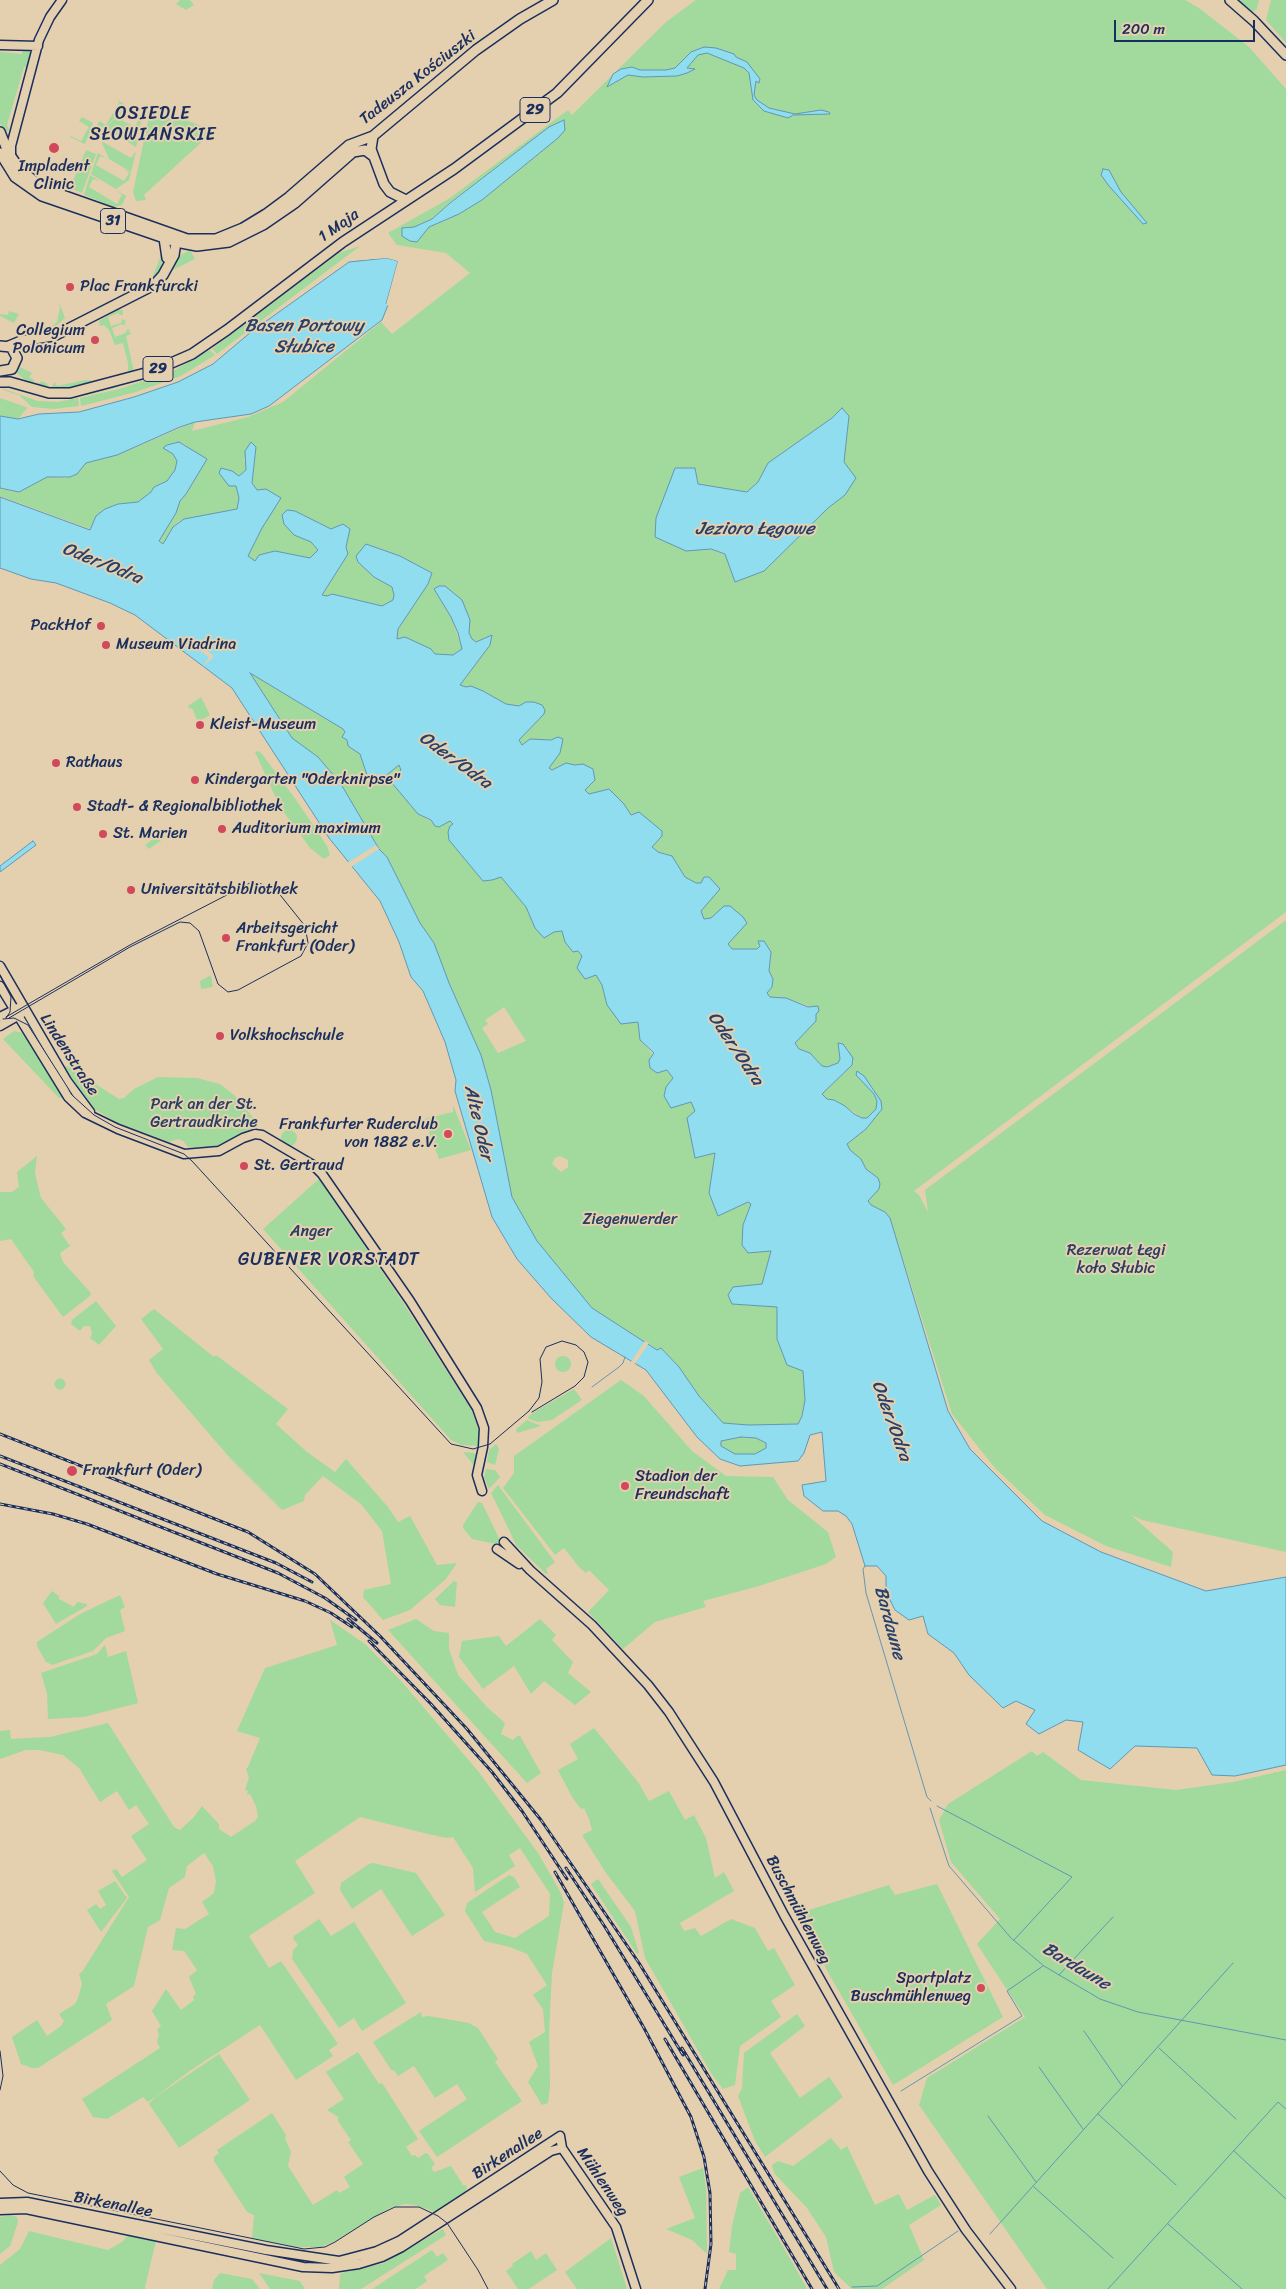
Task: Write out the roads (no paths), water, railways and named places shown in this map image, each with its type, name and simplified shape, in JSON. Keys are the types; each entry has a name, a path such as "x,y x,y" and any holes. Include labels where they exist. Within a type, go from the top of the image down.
{"main road":[{"name":"Tadeusza Kościuszki","path":"178,239 207,240 224,236 243,228 289,197 349,145 373,136 476,50 520,19 553,0"},
{"name":"1 Maja","path":"1,372 5,382 46,393 65,394 95,388 175,363 212,341 343,242 489,145 557,94 648,0"},
{"path":"1230,0 1254,21 1286,55"},
{"name":"31","path":"0,134 8,161 21,182 42,196 164,238 178,239"},
{"path":"373,136 371,143 373,156 386,187 394,195 406,200"},
{"name":"Tadeusza Kościuszki","path":"178,239 187,245 217,245 246,234 294,203 353,152 365,150 373,156"},
{"name":"31","path":"0,153 35,182 55,193 178,239"},
{"path":"164,238 171,256"},
{"path":"4,346 55,335 154,285 171,256 178,239"},
{"path":"171,256 187,245"},
{"path":"4,346 17,355 20,348 30,341"},
{"name":"29","path":"1,372 14,367 17,355"}],"street":[{"path":"8,161 38,46 47,22 60,2"},
{"path":"0,45 38,46"},
{"path":"0,134 9,135 15,129"},
{"path":"0,966 20,1011"},
{"path":"0,986 20,1011"},
{"path":"0,1018 20,1011"},
{"path":"0,1026 20,1011"},
{"name":"Lindenstraße","path":"20,1011 73,1091 95,1117 118,1129 179,1153 210,1154 219,1152 243,1138 255,1134 262,1135 313,1165 322,1174 454,1369 477,1408 484,1428 483,1448 478,1475 482,1491"},
{"name":"Buschmühlenweg","path":"504,1542 530,1570 592,1625 648,1685 669,1712 714,1782 784,1915 928,2171 966,2230 1011,2289"},
{"name":"Buschmühlenweg","path":"497,1549 530,1570"},
{"name":"Birkenallee","path":"0,2202 27,2202 275,2252 339,2261 377,2251 400,2241 560,2136 562,2148 551,2151 402,2247 374,2259 332,2268 302,2267 26,2209 0,2210"},
{"name":"Mühlenweg","path":"562,2148 616,2227 636,2289"}],"water":[{"path":"704,47 716,48 734,54 736,57 747,62 760,79 759,83 756,81 754,95 757,100 769,108 795,114 821,110 830,114 793,115 788,118 764,111 753,100 749,73 744,68 707,53 698,55 687,68 695,69 687,73 677,76 643,77 628,75 607,87 613,74 621,69 632,67 640,70 666,70 675,68 691,52"},
{"path":"564,120 565,130 558,138 482,200 459,214 429,227 417,242 410,241 402,236 402,228 414,227 432,219 549,127"},
{"path":"1103,169 1109,170 1121,192 1147,223 1143,224 1109,186 1101,175"},
{"name":"Basen Portowy Słubice","path":"387,258 398,261 386,304 388,305 382,320 269,406 251,414 195,422 180,427 117,455 86,463 77,474 70,477 47,477 19,492 0,488 0,416 18,419 39,414 79,412 134,397 178,382 213,364 251,332 349,262"},
{"name":"Jezioro Łęgowe","path":"842,408 849,416 844,462 856,478 845,495 828,508 764,571 735,582 725,554 711,549 686,551 655,537 656,518 675,468 695,468 698,484 747,492 758,482 768,463 832,418"},
{"path":"179,442 207,459 180,501 176,513 159,541 163,544 173,527 184,519 237,509 239,498 236,486 229,486 219,473 221,468 232,471 239,476 246,470 245,451 251,442 256,447 252,483 257,490 266,489 281,498 262,528 248,556 255,561 259,555 275,551 310,558 318,550 311,542 294,535 284,524 282,515 287,510 295,511 331,529 343,524 350,529 346,547 348,554 322,595 332,594 382,606 393,600 392,587 374,577 358,562 356,556 366,544 400,556 432,573 428,584 398,629 397,639 405,637 431,649 435,654 453,655 462,649 451,617 434,589 439,586 445,586 462,600 470,620 469,633 472,639 476,642 492,635 490,645 460,685 471,686 506,704 519,706 526,702 534,702 542,705 545,710 544,714 519,740 522,745 530,739 551,740 558,737 563,739 560,753 549,768 552,770 566,763 583,764 593,769 595,780 585,790 589,794 609,789 624,804 631,815 639,812 662,831 662,836 652,847 658,852 672,856 685,877 696,883 701,883 704,877 709,877 720,889 701,911 704,919 711,918 724,906 730,906 747,923 728,944 732,949 757,949 760,946 758,941 764,941 771,952 769,971 773,979 772,987 767,993 770,997 786,998 808,1007 818,1006 819,1011 816,1014 816,1021 795,1043 799,1049 810,1053 822,1066 827,1067 838,1063 840,1059 838,1043 843,1044 853,1058 852,1065 822,1094 827,1099 834,1100 845,1106 854,1114 867,1118 876,1109 877,1101 874,1094 856,1075 857,1071 864,1076 881,1101 882,1109 866,1129 847,1144 850,1150 861,1159 866,1169 878,1178 879,1189 868,1201 871,1205 885,1212 890,1218 948,1411 970,1449 1042,1521 1101,1552 1206,1591 1286,1577 1286,1765 1235,1776 1212,1775 1197,1748 1135,1746 1110,1769 1078,1750 1083,1722 1066,1720 1039,1734 1026,1724 1035,1710 1016,1701 1003,1708 969,1675 954,1653 928,1634 923,1616 909,1620 895,1610 886,1592 886,1576 877,1566 865,1566 852,1524 846,1516 838,1511 823,1511 804,1496 802,1485 826,1481 822,1432 810,1435 804,1453 798,1461 740,1466 720,1459 697,1437 646,1370 591,1337 551,1298 517,1259 492,1217 455,1091 456,1080 445,1042 423,991 411,977 399,942 380,901 329,838 232,688 135,615 110,603 56,583 31,579 0,568 0,497 90,530 96,516 105,509 118,504 138,502 151,492 154,487 167,481 175,470 177,461 173,454 163,448","holes":["250,673 343,729 345,732 342,737 347,740 348,746 360,754 368,778 378,782 399,765 401,770 392,778 392,783 418,814 431,820 435,826 439,827 450,821 453,824 448,832 449,840 483,881 501,877 526,907 535,928 544,938 554,932 562,931 565,942 573,952 578,951 582,956 577,968 585,979 596,975 602,985 607,1005 621,1024 638,1022 640,1040 654,1053 649,1060 650,1068 657,1073 667,1070 673,1078 666,1087 664,1096 671,1108 691,1102 695,1111 687,1118 695,1158 715,1153 709,1193 718,1216 748,1202 751,1204 743,1225 742,1245 748,1253 771,1251 762,1284 733,1287 728,1295 732,1304 777,1307 777,1339 787,1365 803,1371 805,1400 802,1416 798,1424 748,1425 723,1423 699,1396 679,1367 661,1348 657,1350 592,1308 537,1241 512,1197 491,1090 481,1055 449,983 434,943 420,923 387,857 379,849 341,784 318,757 292,738","741,1437 756,1438 766,1443 766,1448 755,1454 735,1454 721,1446 721,1441"]},
{"path":"33,841 36,845 0,872 0,866"}],"waterway":[{"path":"592,1387 619,1367 625,1357"},
{"name":"Bardaune","path":"865,1566 863,1569 866,1593 927,1797 931,1801"},
{"path":"937,1806 1072,1877 1014,1940"},
{"name":"Bardaune","path":"930,1808 949,1866 1011,1938 1044,1966 1100,1999 1138,2012 1286,2040"},
{"path":"1059,1975 1113,1917"},
{"path":"990,2234 1233,1963"},
{"path":"901,2091 1022,2016 1007,1991 1043,1966"},
{"path":"1084,2031 1122,2086"},
{"path":"1159,2048 1236,2119"},
{"path":"1039,2067 1083,2129"},
{"path":"1108,2289 1278,2102 1286,2109"},
{"path":"1098,2114 1176,2185"},
{"path":"988,2116 1036,2182"},
{"path":"1234,2151 1286,2199"},
{"path":"1034,2187 1113,2258"},
{"path":"1168,2224 1242,2289"},
{"path":"852,2287 877,2286 958,2231"}],"tram line":[{"path":"6,1017 130,945 250,883 259,883 277,891 305,926 308,943 301,956 238,990 228,992 218,984 199,931 190,923 180,922 130,947 9,1018"},
{"path":"0,975 11,997 10,1012 6,1018"},
{"path":"3,1019 14,1018 28,1025 73,1096 94,1115 115,1127 184,1154 192,1161 451,1444 473,1449 490,1444 529,1411 539,1398 542,1382 540,1359 546,1347 562,1341 576,1345 584,1352 588,1362 584,1377 575,1386 532,1412"},
{"path":"0,2051 3,2076 0,2090"},
{"path":"0,2171 13,2185 28,2193 304,2249 325,2247 374,2217 395,2207 419,2207 438,2216 447,2223 478,2270 488,2289"}],"railway":[{"path":"0,1434 248,1532 315,1574 380,1636 467,1729 541,1820 639,1963 839,2289"},
{"path":"0,1456 276,1563 312,1582"},
{"path":"0,1464 278,1573 325,1598 356,1620"},
{"path":"0,1504 53,1514 87,1524 217,1574 305,1601 331,1613 352,1627"},
{"path":"348,1619 377,1643"},
{"path":"369,1641 431,1704 492,1772 522,1811 567,1879"},
{"path":"566,1868 605,1927 683,2055"},
{"path":"555,1872 644,2028 691,2117 704,2157 710,2193 711,2244 705,2289"},
{"path":"665,2039 812,2289"},
{"path":"682,2048 827,2289"}],"place":[{"name":"Impladent Clinic","path":"54,148"},
{"name":"Plac Frankfurcki","path":"70,287"},
{"name":"Collegium Polonicum","path":"95,340"},
{"name":"PackHof","path":"101,626"},
{"name":"Museum Viadrina","path":"106,645"},
{"name":"Kleist-Museum","path":"200,725"},
{"name":"Rathaus","path":"56,763"},
{"name":"Kindergarten \"Oderknirpse\"","path":"195,780"},
{"name":"Stadt- & Regionalbibliothek","path":"77,807"},
{"name":"Auditorium maximum","path":"222,829"},
{"name":"St. Marien","path":"103,834"},
{"name":"Universitätsbibliothek","path":"131,890"},
{"name":"Arbeitsgericht Frankfurt (Oder)","path":"226,938"},
{"name":"Volkshochschule","path":"220,1036"},
{"name":"Frankfurter Ruderclub von 1882 e.V.","path":"448,1134"},
{"name":"St. Gertraud","path":"244,1166"},
{"name":"Frankfurt (Oder)","path":"72,1471"},
{"name":"Stadion der Freundschaft","path":"625,1486"},
{"name":"Sportplatz Buschmühlenweg","path":"981,1988"}],"district":[{"name":"OSIEDLE SŁOWIAŃSKIE","path":"153,124"},
{"name":"GUBENER VORSTADT","path":"329,1260"}],"water label":[{"name":"Oder/Odra","path":"102,564"},
{"name":"Oder/Odra","path":"455,761"},
{"name":"Oder/Odra","path":"735,1049"},
{"name":"Alte Oder","path":"478,1123"},
{"name":"Oder/Odra","path":"891,1421"}],"park label":[{"name":"Park an der St. Gertraudkirche","path":"204,1114"},
{"name":"Ziegenwerder","path":"630,1220"},
{"name":"Anger","path":"311,1232"},
{"name":"Rezerwat Łęgi koło Słubic","path":"1116,1260"}]}
